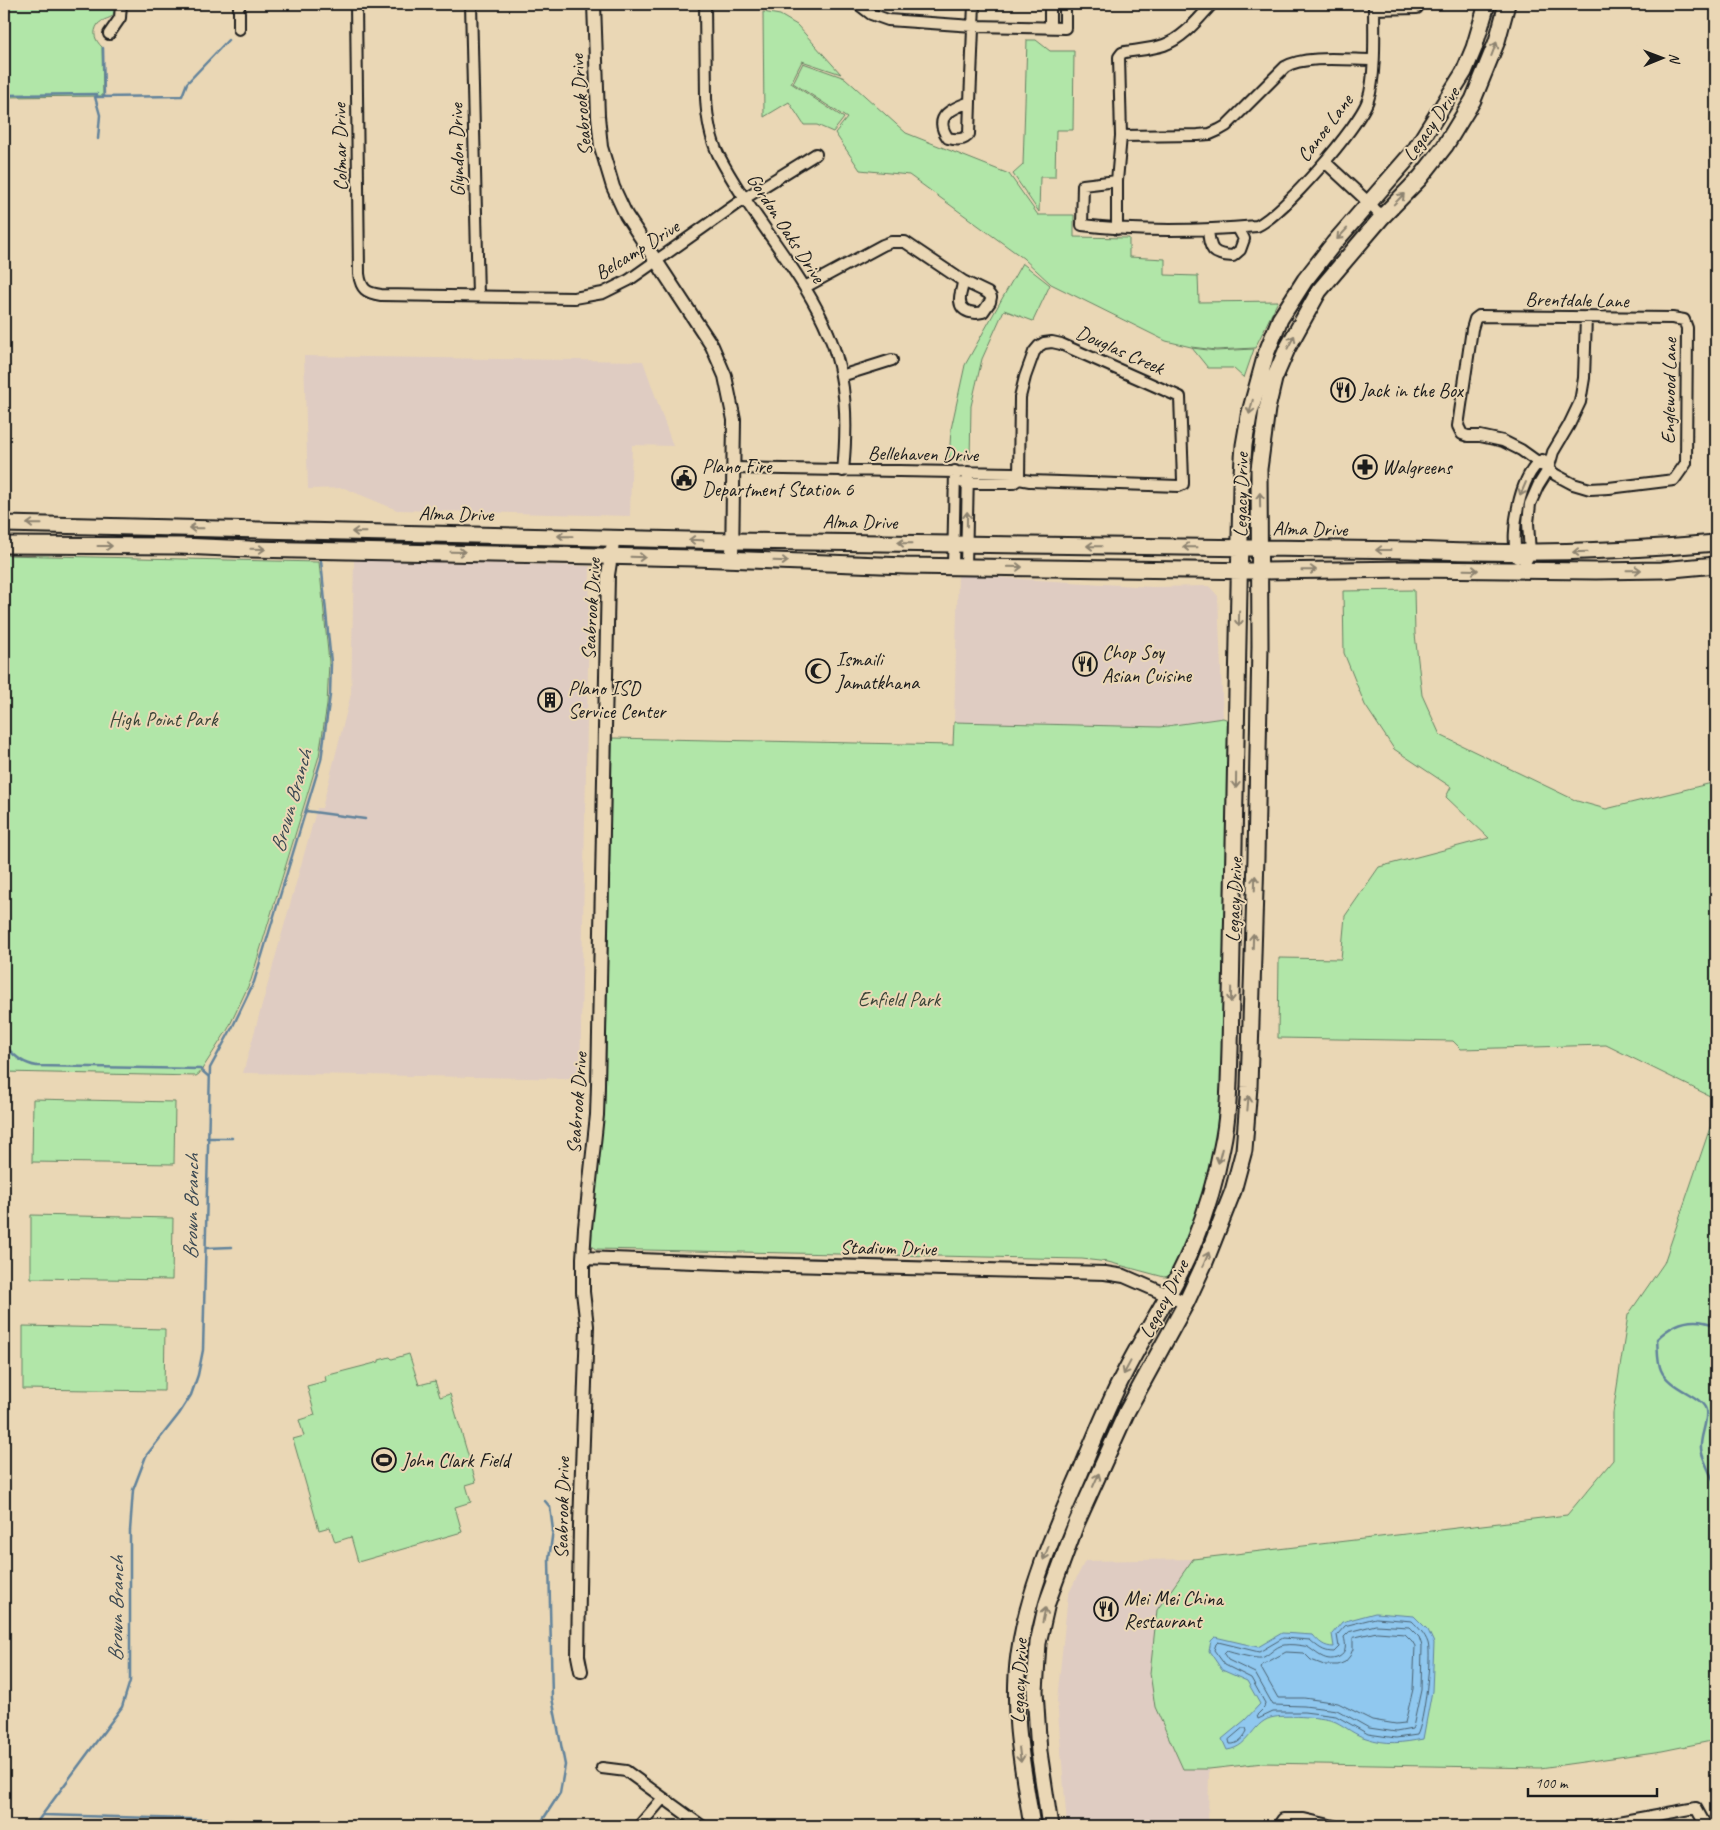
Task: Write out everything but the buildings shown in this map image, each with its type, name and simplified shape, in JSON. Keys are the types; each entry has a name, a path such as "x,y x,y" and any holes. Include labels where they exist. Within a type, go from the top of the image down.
{"main road":[{"name":"Legacy Drive","path":"1032,1826 1020,1760 1016,1697 1019,1654 1033,1591 1061,1515 1126,1371 1168,1295 1194,1242 1210,1196 1223,1146 1230,1076 1239,547 1244,445 1249,416 1260,373 1280,319 1305,280 1368,202 1415,150 1464,72 1474,48 1487,4"},
{"name":"Legacy Drive","path":"1050,1826 1036,1724 1035,1691 1038,1643 1047,1603 1076,1524 1127,1411 1186,1303 1220,1225 1233,1191 1244,1150 1249,1087 1256,857 1261,442 1274,380 1287,349 1319,290 1382,217 1420,178 1445,146 1473,100 1497,41 1507,4"},
{"path":"1464,72 1483,77"},
{"path":"1260,373 1274,380"},
{"name":"Alma Drive","path":"4,524 732,541 1239,547 1523,553 1643,549 1716,542"},
{"path":"407,533 409,551"},
{"name":"Alma Drive","path":"4,545 181,546 732,559 959,567 1260,571 1409,569 1521,571 1662,570 1716,565"},
{"path":"1072,545 1074,568"},
{"path":"1409,550 1409,569"},
{"path":"1237,715 1258,715"},
{"path":"1235,858 1256,857"},
{"path":"1061,1515 1076,1524"},
{"path":"1019,1654 1037,1658"}],"street":[{"path":"109,34 120,18 121,4"},
{"path":"239,4 239,29"},
{"name":"Colmar Drive","path":"356,4 359,274 360,284 363,289"},
{"name":"Glyndon Drive","path":"471,4 478,296"},
{"name":"Seabrook Drive","path":"594,4 601,147 613,187 619,202 712,346 729,390 734,420 732,559"},
{"name":"Gordon Oaks Drive","path":"705,4 706,98 709,126 718,154 804,287 827,332 836,355 841,376 845,424 843,470"},
{"path":"858,4 871,14 888,20 973,26 1050,28 1065,28 1065,4"},
{"path":"970,102 974,4"},
{"path":"1050,4 1050,28"},
{"path":"1117,229 1117,182 1121,136 1119,57 1122,53 1153,48 1172,42 1190,28 1212,4"},
{"name":"Canoe Lane","path":"1117,182 1083,185 1082,225 1117,229 1208,230 1257,226 1273,215 1325,162 1359,119 1371,86 1374,6 1417,8 1417,4"},
{"path":"1121,136 1210,134 1226,126 1285,67 1292,63 1308,60 1373,60"},
{"name":"Belcamp Drive","path":"363,289 370,293 381,295 574,298 591,296 615,288 657,262 745,198 816,154"},
{"path":"1325,162 1382,217"},
{"path":"1208,230 1209,244 1212,249 1220,255 1233,256 1240,250 1244,239 1238,228"},
{"path":"804,287 884,245 898,241 905,242 963,281"},
{"name":"Brentdale Lane","path":"1538,463 1521,450 1503,441 1462,434 1458,426 1475,318 1479,316 1680,319"},
{"path":"1521,571 1530,504 1548,470 1553,452 1580,402 1584,378 1586,317"},
{"name":"Englewood Lane","path":"1548,470 1573,484 1590,489 1674,480 1686,463 1687,328 1684,320 1680,319"},
{"name":"Douglas Creek","path":"1019,479 1020,397 1034,352 1044,343 1052,342 1061,344 1180,396 1184,449 1183,484"},
{"path":"841,376 892,360"},
{"path":"1523,553 1515,528 1518,502 1526,483 1538,463 1553,452"},
{"path":"1538,463 1548,470"},
{"name":"Bellehaven Drive","path":"734,468 1013,473 1019,479 1030,481 1157,486 1178,486 1183,484"},
{"path":"955,471 960,544"},
{"path":"959,567 968,472"},
{"name":"Bellehaven Drive","path":"955,483 1013,483 1019,479"},
{"name":"Seabrook Drive","path":"581,1670 578,1656 580,1525 587,1326 583,1292 583,1258 598,1085 608,584 614,537"},
{"name":"Stadium Drive","path":"583,1258 1105,1273 1124,1276 1186,1303"},
{"path":"602,1768 626,1771 702,1826"},
{"path":"639,1826 663,1798"},
{"path":"1596,1826 1696,1808 1706,1826"},
{"path":"1278,1826 1283,1820 1304,1819 1334,1826"}],"shaded area":[{"path":"304,356 643,361 673,446 632,445 630,516 397,510 344,488 308,489"},
{"path":"354,560 590,566 580,1079 243,1073 317,808 322,808 351,694"},
{"path":"958,575 1152,587 1209,586 1218,596 1223,718 1160,727 954,722"},
{"path":"1193,1559 1157,1610 1183,1769 1209,1769 1208,1826 1067,1826 1057,1700 1068,1595 1085,1561"}],"green space":[{"path":"4,4 115,4 112,16 98,24 95,30 96,39 102,47 103,96 4,97"},
{"path":"763,12 780,15 797,25 841,74 802,61 791,83 844,118 833,132 817,125 804,125 789,102 764,117"},
{"path":"1027,40 1036,40 1050,51 1074,51 1073,130 1056,130 1055,177 1040,177 1039,212 1013,174 1023,165"},
{"path":"803,63 845,78 906,133 1009,174 1038,215 1074,215 1074,237 1129,238 1129,257 1165,259 1165,275 1198,276 1199,302 1278,301 1255,348 1216,350 1166,341 1051,284 1023,258 909,175 860,170 835,133 847,118 793,83"},
{"path":"1022,263 1050,285 1033,321 1004,310 982,359 971,406 970,460 949,460 951,429 965,365"},
{"path":"1192,348 1216,351 1254,349 1244,378 1233,368 1208,368"},
{"name":"High Point Park","path":"4,555 319,562 329,662 327,705 319,756 251,980 228,1029 196,1076 4,1072"},
{"path":"1414,590 1415,634 1422,695 1440,735 1577,801 1606,809 1716,782 1716,1099 1606,1045 1461,1049 1453,1041 1278,1038 1279,958 1341,959 1345,916 1379,867 1489,838 1446,797 1451,787 1394,749 1365,705 1344,653 1343,591"},
{"name":"Enfield Park","path":"1223,718 1228,720 1230,724 1225,1084 1215,1143 1201,1200 1182,1253 1169,1276 1164,1277 1108,1262 1082,1259 595,1249 591,1244 590,1232 605,1102 612,738 953,745 954,722 1160,727"},
{"path":"33,1099 175,1102 174,1164 32,1162"},
{"path":"1716,1110 1716,1740 1662,1751 1540,1768 1263,1763 1209,1769 1183,1769 1155,1707 1150,1673 1157,1610 1193,1559 1567,1515 1613,1460 1613,1413 1628,1315 1664,1263"},
{"path":"31,1215 173,1218 172,1280 31,1278"},
{"path":"23,1326 165,1329 164,1391 23,1389"},
{"name":"John Clark Field","path":"409,1354 419,1385 435,1381 440,1397 450,1394 476,1482 466,1485 471,1502 455,1507 462,1532 358,1562 351,1537 335,1542 330,1527 319,1530 293,1439 304,1436 299,1420 315,1415 307,1386 326,1381 325,1376 379,1362 379,1360 390,1357 392,1359"}],"water":[{"path":"1375,1613 1414,1616 1428,1630 1434,1643 1432,1691 1423,1739 1381,1742 1362,1737 1331,1720 1281,1716 1267,1719 1241,1744 1227,1750 1222,1739 1245,1720 1260,1704 1247,1681 1222,1670 1209,1651 1211,1641 1215,1637 1258,1647 1282,1633 1313,1635 1322,1644 1334,1647 1332,1634 1342,1622"}],"waterway":[{"path":"4,95 97,94 97,97 182,96 187,83 228,40"},
{"path":"103,48 104,96"},
{"path":"97,97 95,97 100,115 98,139"},
{"name":"Brown Branch","path":"34,1826 122,1707 130,1681 130,1531 133,1490 146,1456 179,1414 191,1395 198,1375 203,1350 210,1068 254,982 321,760 330,695 331,663 321,561"},
{"path":"306,811 365,819"},
{"path":"8,1049 21,1060 37,1066 200,1069 208,1076"},
{"path":"207,1138 232,1138"},
{"path":"206,1248 232,1247"},
{"path":"1716,1326 1700,1321 1685,1322 1670,1328 1657,1339 1659,1363 1665,1377 1704,1405 1706,1420 1701,1448 1707,1467 1716,1484"},
{"path":"519,1826 542,1821 560,1793 565,1765 552,1698 549,1559 553,1530 550,1507 545,1501"},
{"path":"44,1815 445,1826"}],"place":[{"name":"Jack in the Box","path":"1343,390"},
{"name":"Walgreens","path":"1365,467"},
{"name":"Plano Fire Department Station 6","path":"684,478"},
{"name":"Chop Soy Asian Cuisine","path":"1085,664"},
{"name":"Ismaili Jamatkhana","path":"818,671"},
{"name":"Plano ISD Service Center","path":"550,700"},
{"name":"John Clark Field","path":"384,1460"},
{"name":"Mei Mei China Restaurant","path":"1106,1609"}]}
